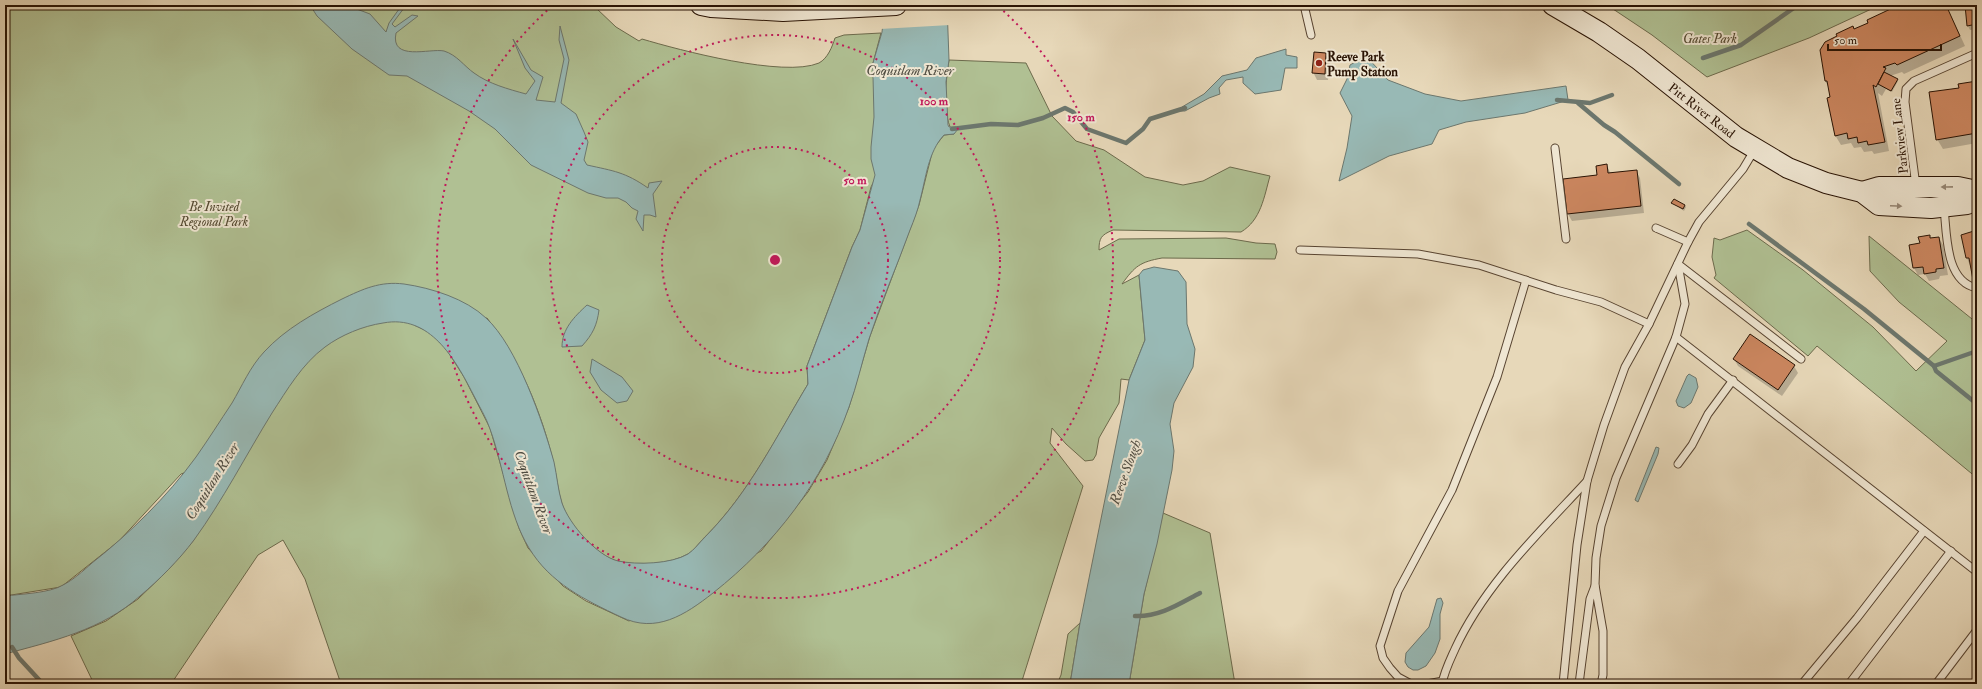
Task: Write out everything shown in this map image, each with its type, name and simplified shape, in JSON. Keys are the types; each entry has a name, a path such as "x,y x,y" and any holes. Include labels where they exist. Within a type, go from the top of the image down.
{"main road":[{"path":"701,5 711,7 783,11 896,5"},
{"name":"Pitt River Road","path":"1553,5 1599,32 1638,60 1736,137 1788,168 1826,183 1862,192 1879,205 1931,208 1967,204 1977,194"},
{"name":"Pitt River Road","path":"1862,192 1878,187 1958,187 1977,191"}],"lane":[{"path":"1304,5 1311,35"},
{"name":"Parkview Lane","path":"1916,188 1905,102 1906,89 1914,81 1977,53"},
{"path":"1555,148 1566,238"},
{"path":"1563,684 1576,545 1587,481 1604,425 1625,367 1649,324 1688,242 1700,222 1743,169 1755,149"},
{"path":"1944,206 1952,268 1957,277 1977,288"},
{"path":"1656,228 1688,242"},
{"path":"1300,250 1418,254 1479,265 1601,302 1649,324"},
{"path":"1601,684 1603,675 1603,630 1595,585 1596,558 1601,526 1616,478 1676,337 1685,304 1678,264"},
{"path":"1678,264 1801,360"},
{"path":"1411,684 1398,677 1390,668 1383,658 1380,646 1398,591 1452,490 1496,377 1526,280"},
{"path":"1676,337 1977,572"},
{"path":"1678,464 1692,445 1708,414 1733,380"},
{"path":"1427,684 1443,683 1464,629 1491,588 1587,481"},
{"path":"1802,684 1857,618 1924,530"},
{"path":"1850,684 1950,551"},
{"path":"1579,684 1590,600 1595,585"},
{"path":"1936,684 1977,630"}],"green space":[{"name":"Be Invited Regional Park","path":"5,5 582,5 588,9 596,8 616,27 639,41 642,39 680,50 731,61 782,67 803,67 819,63 831,49 835,38 844,35 881,33 873,63 925,81 871,187 860,230 852,247 807,366 808,384 750,482 722,518 696,548 688,554 664,562 636,564 611,559 593,547 578,531 566,513 562,504 549,445 536,407 520,369 499,334 487,318 414,325 431,333 443,344 464,377 490,428 519,528 528,548 563,586 586,601 629,621 761,551 808,492 827,460 849,407 870,336 919,205 933,149 944,135 954,134 947,118 946,108 946,88 949,60 1026,63 1052,116 1076,141 1104,150 1145,177 1183,185 1203,181 1230,167 1270,176 1261,207 1257,215 1248,227 1241,232 1113,230 1102,237 1100,240 1099,250 1119,239 1226,238 1256,243 1275,244 1277,252 1275,259 1162,258 1143,263 1131,273 1122,284 1139,275 1145,340 1129,380 1121,379 1119,403 1099,438 1096,455 1093,460 1085,461 1066,444 1052,428 1050,443 1083,486 1021,684 341,684 305,579 283,540 258,555 171,684 94,684 71,636 106,621 138,599 167,571 193,541 249,450 181,474 119,541 61,587 5,596"},
{"name":"Gates Park","path":"1607,5 1880,5 1809,38 1707,77 1652,35"},
{"path":"1747,230 1803,270 1873,327 1916,371 1947,341 1899,302 1870,271 1869,236 1977,323 1977,478 1817,346 1808,356 1714,278 1716,275 1712,257 1714,238 1720,240"},
{"path":"1163,513 1210,533 1235,684 1129,684 1144,594"},
{"path":"1080,623 1070,684 1057,684 1061,675 1068,634"}],"water":[{"path":"310,5 346,5 370,14 386,32 389,23 402,5 404,5 404,8 392,24 395,27 412,15 418,16 396,33 396,42 399,48 412,52 444,51 453,55 474,73 486,80 499,86 526,94 535,81 525,68 513,39 531,70 543,77 536,100 555,102 564,59 559,40 560,26 569,60 561,103 576,114 584,132 588,142 584,160 587,165 626,175 648,188 649,183 662,181 653,194 656,217 644,215 643,231 636,219 638,211 626,202 618,198 606,198 588,193 531,165 495,129 469,111 407,76 389,75 352,49 317,16"},
{"name":"Coquitlam River","path":"885,5 947,5 949,60 946,82 948,125 949,127 956,127 958,129 954,134 944,135 934,149 928,166 916,215 869,339 849,407 826,461 811,486 776,532 757,554 713,593 681,615 670,620 646,624 634,622 608,611 582,597 558,581 538,560 522,535 511,505 495,444 488,425 458,367 439,342 427,332 414,325 400,322 383,323 368,326 345,335 325,347 309,361 283,395 205,525 175,562 147,590 110,618 93,626 59,639 5,654 5,596 51,590 67,583 82,572 134,527 185,472 232,403 254,364 272,344 300,322 321,310 357,292 379,285 395,283 404,284 426,288 448,295 478,311 497,331 518,365 536,406 554,462 562,503 577,529 601,553 618,561 635,563 663,562 688,554 721,520 735,502 761,464 808,384 807,366 852,247 860,230 875,175 871,159 874,117 873,63 882,32"},
{"path":"1286,49 1286,55 1297,57 1297,68 1285,68 1281,90 1255,94 1243,83 1243,77 1226,80 1219,88 1220,94 1209,98 1185,111 1180,111 1182,107 1204,94 1222,76 1247,70 1256,58"},
{"path":"1366,56 1388,80 1425,94 1461,101 1566,86 1568,100 1525,113 1466,122 1439,130 1432,144 1389,156 1339,181 1347,148 1352,116 1340,93 1347,79 1350,65"},
{"path":"1154,267 1178,271 1186,282 1187,324 1195,349 1193,367 1174,403 1170,424 1174,451 1172,470 1157,544 1144,594 1129,684 1070,684 1080,623 1129,380 1145,340 1139,275 1143,270"},
{"path":"587,305 599,310 596,325 592,333 582,346 562,347 566,329 573,319"},
{"path":"592,359 622,377 633,391 627,401 617,403 601,390 590,372"},
{"path":"1689,374 1696,378 1698,387 1691,403 1684,408 1678,406 1676,401"},
{"path":"1656,447 1659,448 1658,454 1638,502 1635,500"},
{"path":"1441,598 1443,603 1440,614 1440,639 1435,653 1426,666 1418,670 1413,670 1408,667 1405,662 1406,653 1429,627 1437,599"}],"pier":[{"path":"883,5 949,5 950,25 880,29"}],"building":[{"path":"1899,5 1946,5 1960,36 1897,65 1895,63 1883,67 1886,68 1876,87 1873,85 1885,142 1868,145 1867,141 1858,143 1857,137 1848,139 1847,133 1835,136 1827,98 1830,97 1827,81 1825,81 1820,50 1825,42 1837,36 1836,34 1853,26 1854,29 1868,23 1867,20"},
{"path":"1965,5 1977,5 1977,24 1967,26"},
{"name":"Reeve Park Pump Station","path":"1314,52 1326,53 1325,74 1312,73"},
{"path":"1884,72 1898,79 1891,91 1878,84"},
{"path":"1977,81 1977,133 1936,140 1929,92 1959,88 1958,84"},
{"path":"1607,164 1608,173 1637,170 1641,206 1567,214 1563,179 1597,175 1596,166"},
{"path":"1674,199 1685,205 1683,209 1671,203"},
{"path":"1977,230 1977,279 1973,280 1969,258 1966,258 1961,235"},
{"path":"1930,235 1930,238 1939,237 1944,268 1936,269 1936,272 1924,274 1923,267 1913,268 1909,245 1920,243 1918,237"},
{"path":"1750,334 1795,365 1778,390 1733,359"}],"waterway":[{"path":"1703,58 1741,45 1798,5"},
{"path":"1557,100 1590,103 1612,95"},
{"path":"1578,103 1679,184"},
{"path":"952,129 991,124 1018,125 1043,118 1065,108 1073,112 1087,129 1126,143 1143,129 1150,119 1185,108"},
{"path":"1749,224 1864,309 1934,366 1977,351"},
{"path":"1934,366 1936,371 1977,404"},
{"path":"1135,616 1144,616 1161,612 1200,593"},
{"name":"Reeve Slough","path":"12,647 19,658 43,684"}],"place":[{"name":"Reeve Park Pump Station","path":"1319,63"}]}
